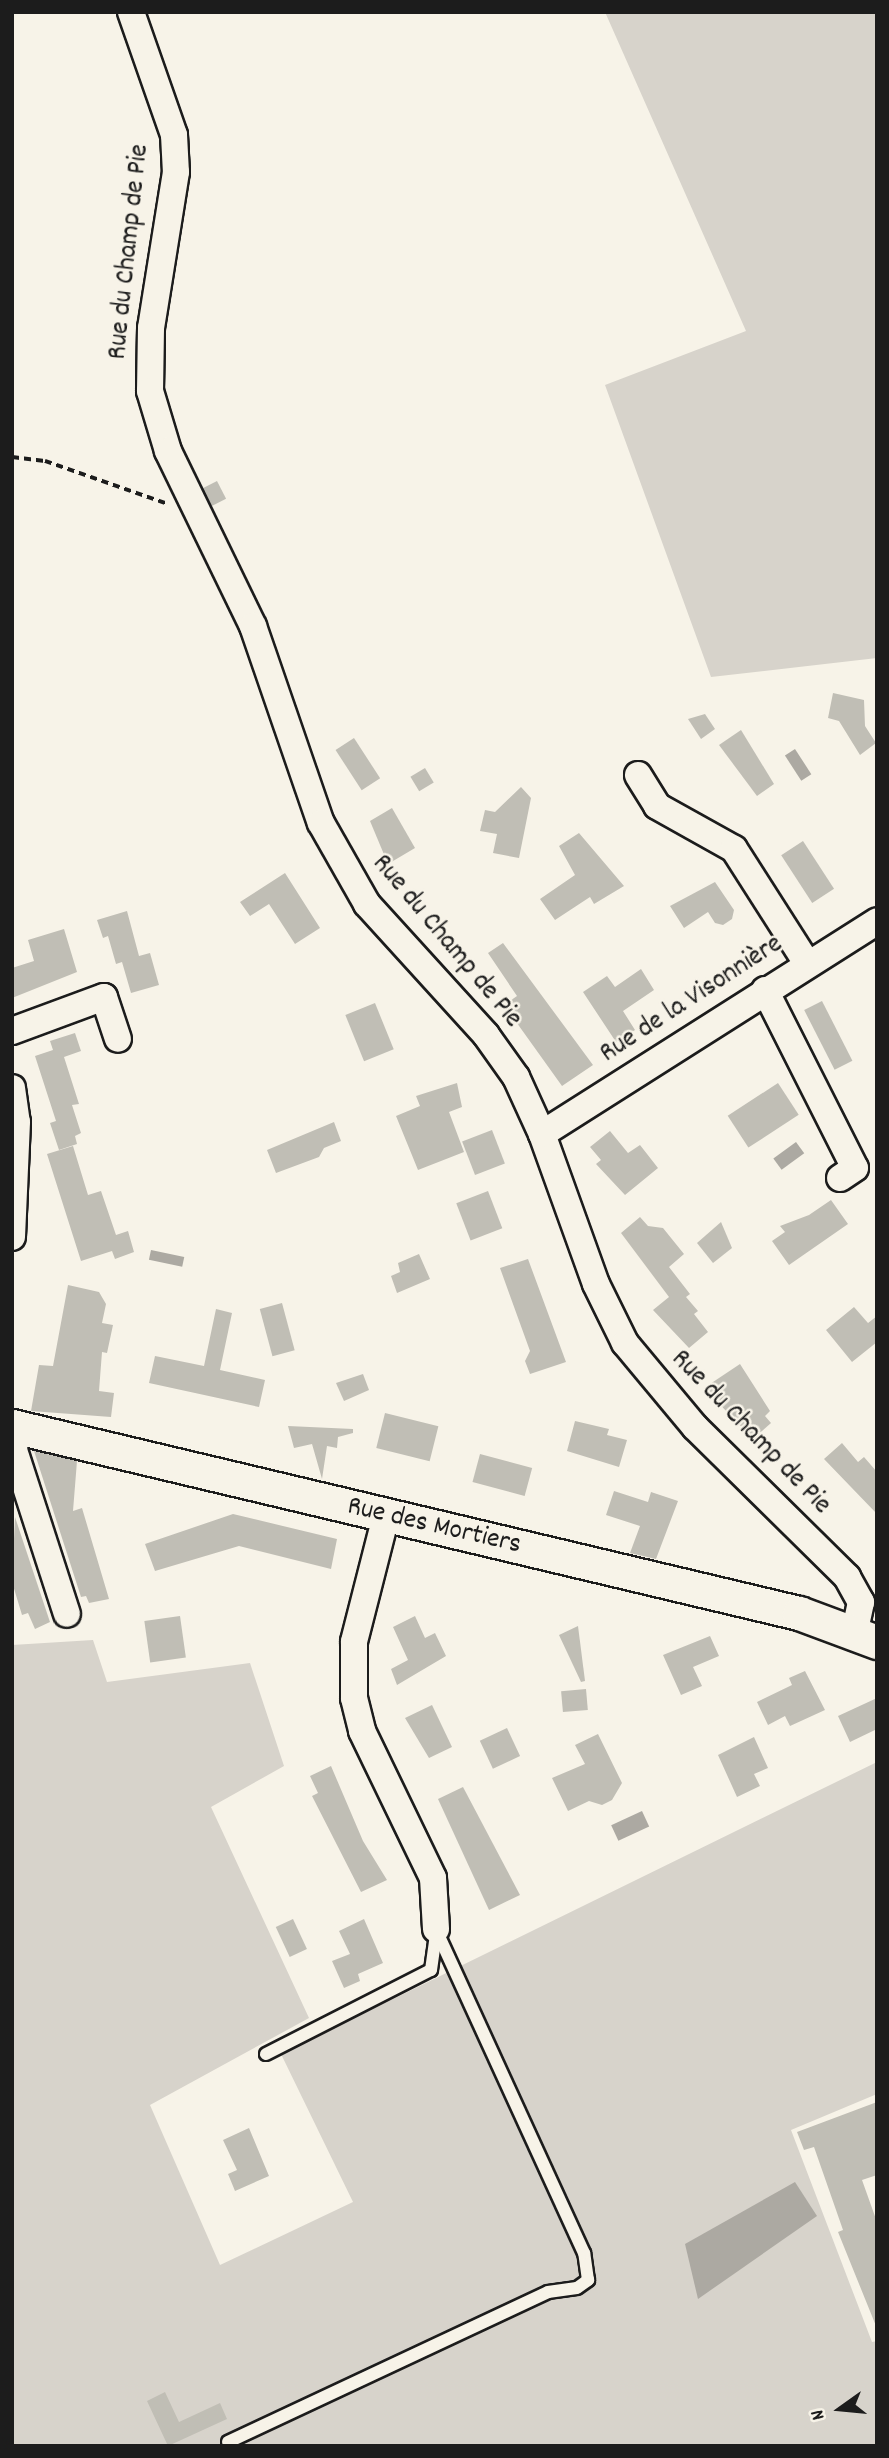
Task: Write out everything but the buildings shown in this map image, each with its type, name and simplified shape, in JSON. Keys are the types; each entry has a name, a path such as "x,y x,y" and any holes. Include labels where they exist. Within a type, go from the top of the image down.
{"street":[{"name":"Rue du Champ de Pie","path":"131,12 174,135 176,172 151,328 150,391 168,451 253,626 321,823 342,866 397,942 486,1035 516,1077 542,1134 596,1284 625,1343 695,1427 847,1577 861,1602 866,1637"},
{"path":"638,775 657,806 734,849 807,962"},
{"name":"Rue de la Visonnière","path":"542,1134 807,962 877,921"},
{"path":"765,990 855,1168 840,1178"},
{"path":"12,1031 104,997 118,1039"},
{"path":"12,1087 17,1122 12,1237"},
{"path":"14,1426 13,1450 67,1614"},
{"name":"Rue des Mortiers","path":"14,1426 799,1613 866,1637"},
{"path":"386,1516 354,1642 354,1698 362,1731 433,1878 436,1928"}],"lane":[{"path":"266,2054 431,1970 436,1928"},
{"path":"229,2442 548,2292 577,2288 588,2280 584,2253 436,1928"}],"path":[{"path":"12,457 45,461 164,503 194,508"}],"shaded area":[{"path":"605,12 877,12 877,658 711,677 605,385 746,331"},
{"path":"795,749 811,774 801,781 785,756"},
{"path":"796,1142 804,1153 782,1170 773,1158"},
{"path":"151,1250 184,1257 182,1267 149,1260"},
{"path":"93,1640 107,1682 250,1663 284,1766 211,1807 309,2018 150,2105 220,2265 353,2202 281,2054 877,1762 877,2094 791,2130 872,2342 877,2341 877,2446 12,2446 12,1645"},
{"path":"642,1811 649,1826 618,1841 611,1825"},
{"path":"795,2182 817,2216 698,2299 685,2244"}]}
